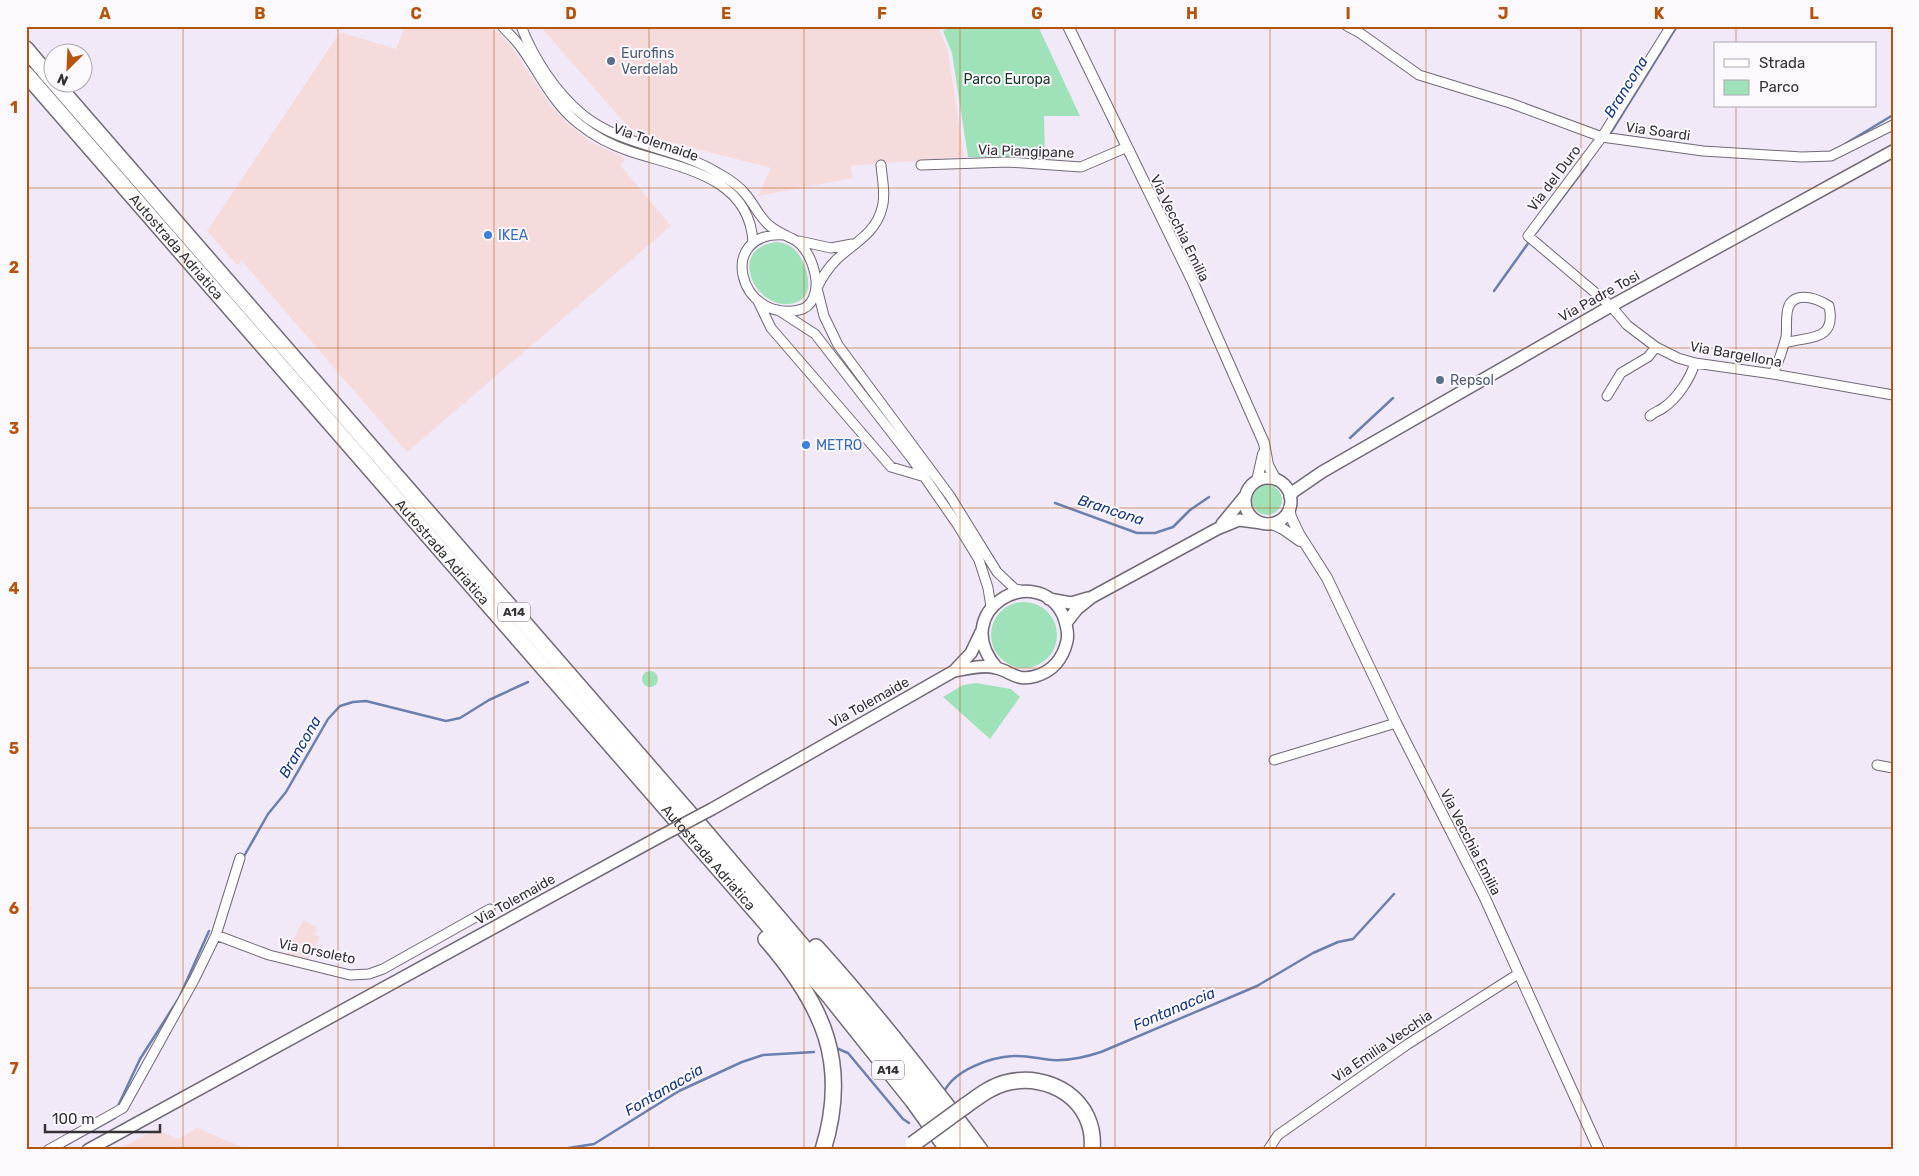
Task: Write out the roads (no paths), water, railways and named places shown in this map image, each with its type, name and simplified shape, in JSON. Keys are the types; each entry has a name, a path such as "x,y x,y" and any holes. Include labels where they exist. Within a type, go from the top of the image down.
{"highway":[{"name":"Autostrada Adriatica","path":"26,49 42,68"},
{"name":"Autostrada Adriatica","path":"26,74 826,992 913,1101 948,1150"},
{"name":"Autostrada Adriatica","path":"63,92 703,829 895,1055 964,1150"},
{"path":"615,752 635,782 778,954 808,998 829,1043 834,1068 835,1093 823,1150"},
{"path":"703,829 787,914 860,996 928,1080 980,1150"},
{"path":"909,1147 965,1106 995,1087 1012,1082 1030,1080 1055,1086 1069,1094 1083,1108 1091,1127 1092,1150"}],"main road":[{"name":"Via Padre Tosi","path":"1322,472 1611,306 1893,151"},
{"path":"1257,481 1268,478 1278,481 1295,481 1322,472"},
{"path":"1246,495 1246,507 1249,514 1266,523 1280,520 1293,492 1322,472"},
{"name":"Via Tolemaide","path":"1217,529 1228,520 1250,487 1257,481"},
{"path":"1278,481 1290,502"},
{"name":"Via Tolemaide","path":"1025,591 1038,593 1049,599 1071,603 1092,596 1217,529 1239,520 1266,523"},
{"path":"991,607 1006,596 1025,591"},
{"name":"Via Tolemaide","path":"954,671 976,667 997,668 1020,678 1033,677 1045,672 1056,665 1064,652 1068,638 1066,623 1077,609 1092,596"},
{"path":"1049,599 1060,610 1066,623"},
{"name":"Via Tolemaide","path":"88,1150 712,808 954,671 971,653 981,632 984,618 991,607"},
{"path":"981,632 985,651 997,668"}],"street":[{"name":"Via Tolemaide","path":"502,26 520,46 562,110 580,125 613,145 698,172 714,180 732,194 746,213 752,231 753,243"},
{"name":"Via Tolemaide","path":"521,26 528,44 555,85 583,115 618,136 690,159 719,173 747,196 763,220 803,247 813,266 824,316 838,345 950,496 997,572 1005,582 1015,589 1025,591"},
{"name":"Via Vecchia Emilia","path":"1068,26 1125,148 1192,280 1264,443 1268,465 1278,481"},
{"name":"Via Soardi","path":"1347,26 1419,74 1510,103 1602,137 1703,151 1831,156 1893,125"},
{"name":"Via del Duro","path":"1528,236 1602,137 1671,26"},
{"name":"Via Piangipane","path":"921,165 1008,162 1068,168 1081,167 1125,148"},
{"path":"777,310 790,311 806,308 814,298 824,275 837,259 872,230 883,206 881,165"},
{"path":"784,235 773,235 753,243 742,262 741,273 750,293 758,300 815,334 925,477 979,560 988,588 991,607"},
{"name":"Via Bargellona","path":"1528,236 1611,306 1627,325 1656,347 1695,363 1893,395"},
{"name":"Via Tolemaide","path":"794,240 831,248 846,246 862,240"},
{"path":"1772,374 1785,343 1787,312 1792,302 1800,297 1808,296 1829,306 1831,316 1828,328 1822,334 1814,338 1785,343"},
{"path":"758,300 771,328 890,467 925,477"},
{"path":"1607,396 1620,373 1648,357 1656,347"},
{"path":"1650,416 1663,408 1677,394 1691,374 1695,363"},
{"path":"1257,481 1264,443"},
{"name":"Via Vecchia Emilia","path":"1290,502 1291,517 1299,534 1327,578 1396,723 1484,896 1599,1150"},
{"path":"1266,523 1293,536 1310,550"},
{"path":"1274,760 1396,723"},
{"path":"1877,765 1893,768"},
{"path":"48,1150 123,1108 194,980 216,935 240,858"},
{"name":"Via Orsoleto","path":"216,935 269,955 350,975 369,974 383,969 490,909"},
{"name":"Via Emilia Vecchia","path":"1268,1150 1278,1135 1408,1044 1518,974"}],"waterway":[{"name":"Brancona","path":"1639,138 1610,134 1677,26"},
{"name":"Brancona","path":"1845,144 1893,115"},
{"name":"Brancona","path":"1535,234 1588,164"},
{"name":"Brancona","path":"1494,291 1529,242"},
{"name":"Brancona","path":"1350,438 1393,398"},
{"name":"Brancona","path":"1055,503 1137,533 1155,533 1173,527 1190,510 1209,497"},
{"name":"Brancona","path":"243,858 268,814 286,792 328,719 340,706 366,701 446,721 460,718 489,700 528,682"},
{"name":"Fontanaccia","path":"944,1092 956,1077 964,1071 984,1062 1013,1056 1047,1060 1089,1056 1257,986 1313,953 1338,942 1353,939 1394,894"},
{"name":"Brancona","path":"118,1106 140,1059 179,998 209,931"},
{"name":"Fontanaccia","path":"836,1048 848,1053 903,1119 909,1123"},
{"name":"Fontanaccia","path":"556,1150 594,1144 679,1091 742,1062 763,1055 814,1052"},
{"name":"Brancona","path":"57,1150 115,1118"}],"place":[{"name":"Eurofins Verdelab","path":"611,61"},
{"name":"IKEA","path":"488,235"},
{"name":"Repsol","path":"1440,380"},
{"name":"METRO","path":"806,445"}],"park label":[{"name":"Parco Europa","path":"1007,79"}]}
